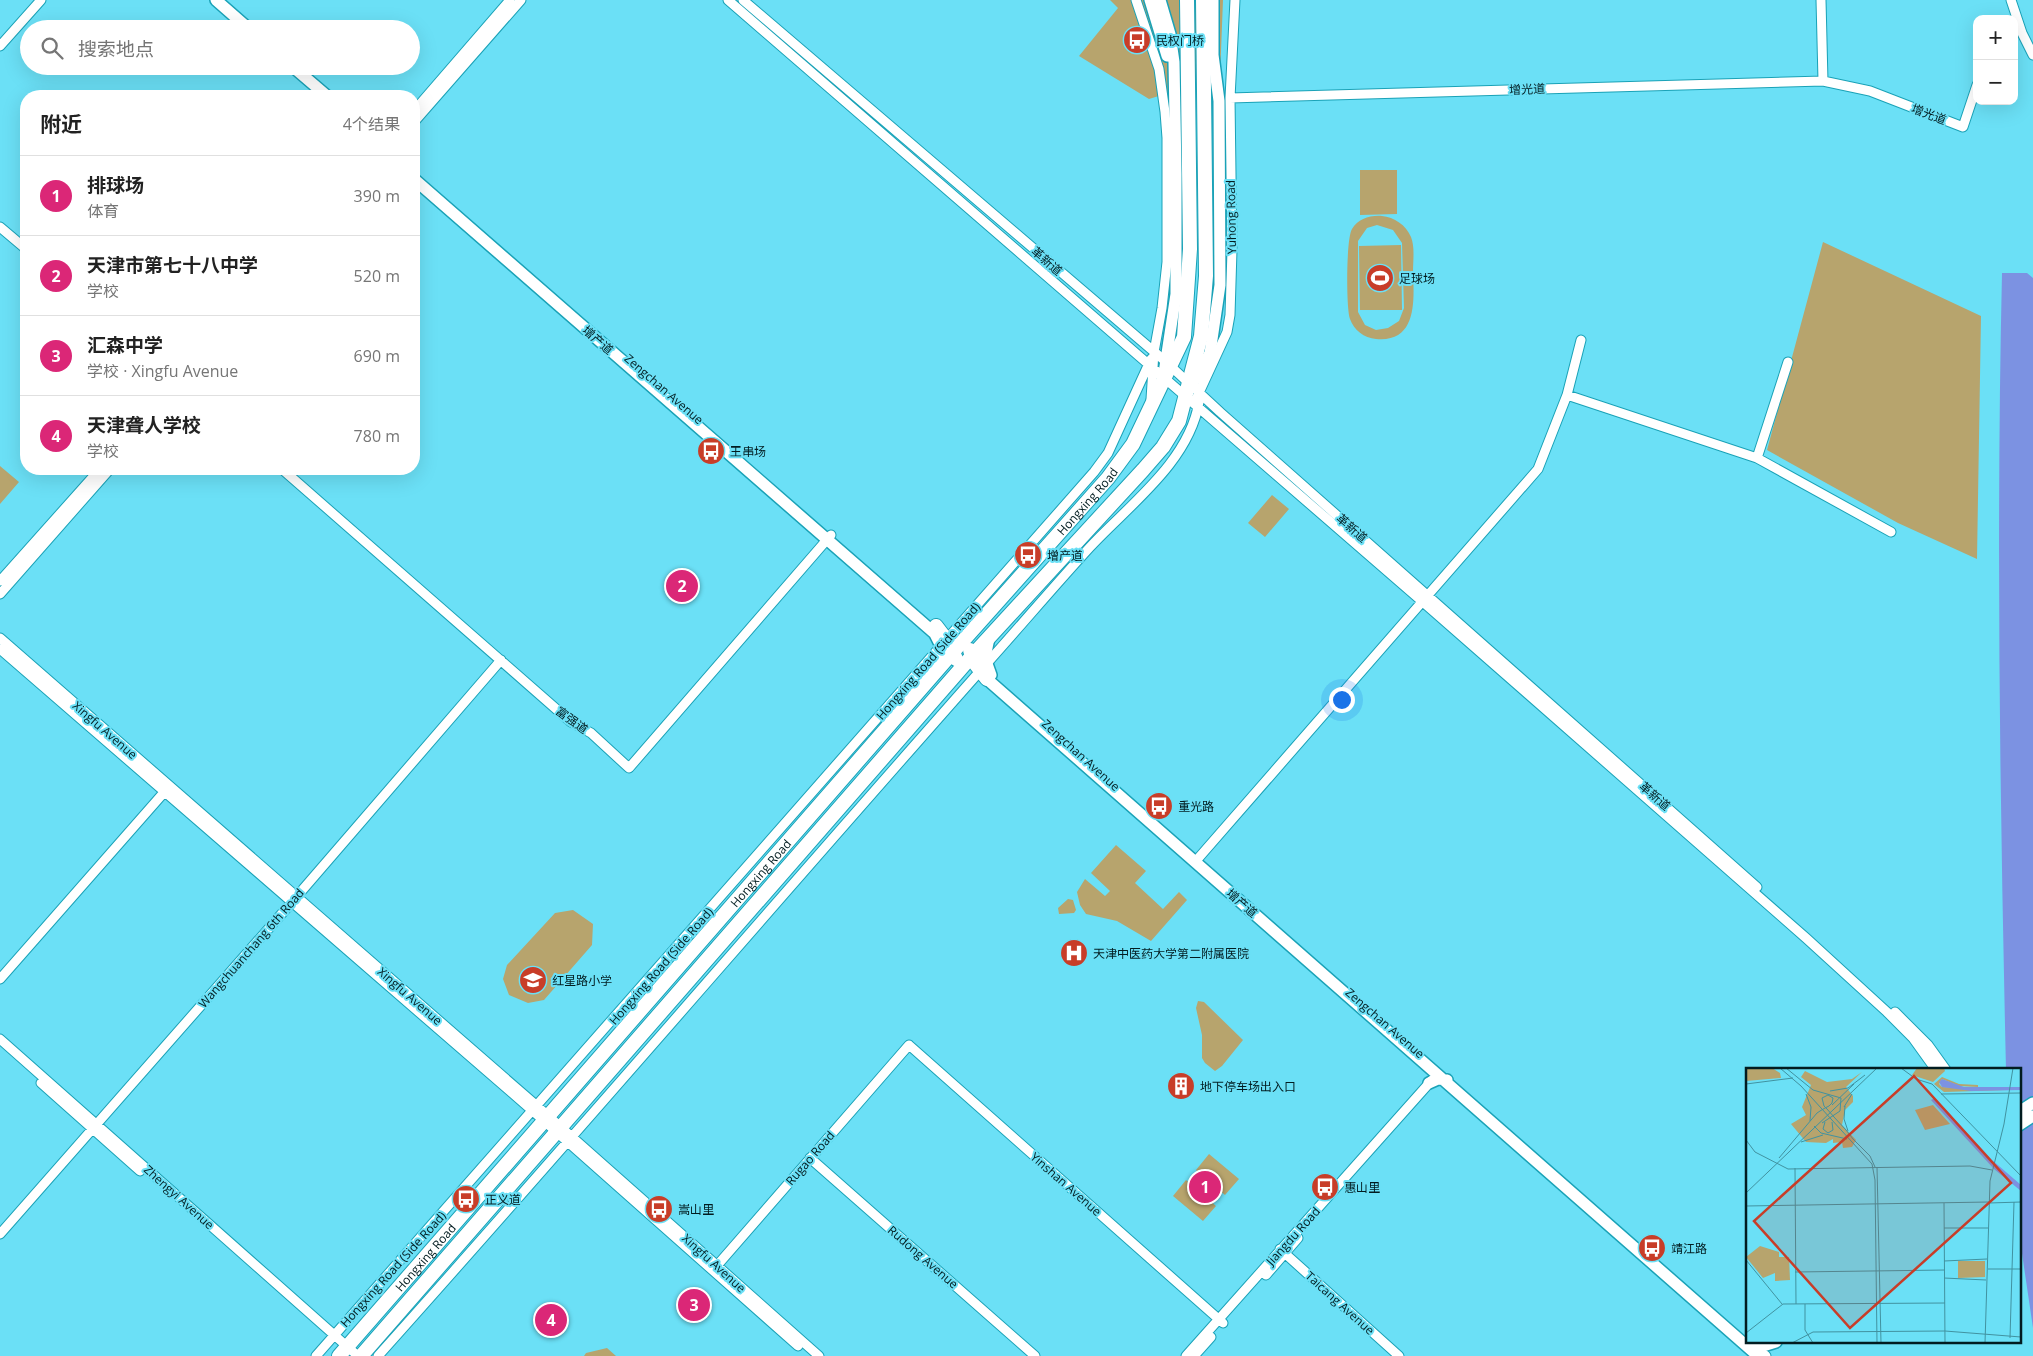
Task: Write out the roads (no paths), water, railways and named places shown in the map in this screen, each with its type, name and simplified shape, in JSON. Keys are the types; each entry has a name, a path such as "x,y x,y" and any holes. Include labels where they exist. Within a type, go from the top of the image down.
{"highway":[{"path":"1161,367 1184,337 1183,249 1187,0"},
{"name":"Yuhong Road","path":"1193,394 1206,291 1203,0"},
{"name":"Hongxing Road","path":"967,659 976,626 1118,466 1133,444 1150,409 1161,367"},
{"name":"Hongxing Road","path":"345,1352 941,666 967,659 1158,453 1179,421 1193,394"},
{"path":"934,628 967,659 967,672 954,677"},
{"path":"954,677 967,659"},
{"name":"Hongxing Road","path":"360,1356 560,1130 954,677"}],"main road":[{"path":"208,0 231,20"},
{"path":"216,0 239,20"},
{"path":"1150,0 1169,63 1174,88"},
{"path":"1160,0 1171,41 1183,249"},
{"path":"1193,394 1199,368 1210,353 1220,293 1219,101 1213,55 1213,0"},
{"path":"1213,55 1220,0"},
{"path":"295,75 312,90"},
{"path":"302,75 320,90"},
{"name":"Zengchan Avenue","path":"420,177 934,628"},
{"name":"增产道","path":"420,185 829,537"},
{"path":"967,659 1197,860"},
{"name":"Zengchan Avenue","path":"1197,860 1438,1078 1456,1088 1746,1343"},
{"path":"2020,1111 2033,1103"},
{"path":"2020,1124 2033,1116"},
{"path":"1753,1349 1769,1344"}],"street":[{"path":"23,20 41,0"},
{"path":"420,104 510,0"},
{"path":"420,115 521,0"},
{"name":"革新道","path":"728,0 1193,394 1831,952 1917,1033 1944,1068"},
{"name":"革新道","path":"743,0 1154,352 1161,367"},
{"path":"1136,0 1154,48 1165,112 1167,262 1162,308 1154,352"},
{"name":"Yuhong Road","path":"1193,394 1227,332 1230,314 1232,250 1230,98 1235,0"},
{"path":"1821,0 1823,81"},
{"path":"2011,0 2014,15"},
{"path":"2017,0 2033,45"},
{"path":"0,46 20,24"},
{"path":"2018,34 2033,55"},
{"name":"增光道","path":"1230,98 1823,81 1870,91 1963,127 1973,97"},
{"path":"0,227 20,244"},
{"path":"1197,860 1538,469 1567,395 1581,340"},
{"name":"Hongxing Road (Side Road)","path":"378,1356 570,1140 967,659 1101,463 1161,367 1154,352"},
{"path":"1757,458 1788,362"},
{"path":"1161,367 1193,394"},
{"name":"革新道","path":"1193,394 1426,599 1856,984 1913,1038 1935,1068"},
{"name":"Hongxing Road (Side Road)","path":"316,1356 536,1109 967,659 1092,545 1162,472 1183,442 1194,422 1193,394"},
{"path":"1567,395 1757,458 1891,532"},
{"path":"0,581 95,475"},
{"path":"0,594 105,475"},
{"name":"富强道","path":"289,475 501,660 629,768 829,537"},
{"name":"Xingfu Avenue","path":"0,638 167,789 560,1130 810,1356"},
{"name":"Xingfu Avenue","path":"0,649 167,789"},
{"name":"Wangchuanchang 6th Road","path":"0,1234 294,900 501,660"},
{"path":"0,979 167,789"},
{"name":"Zhengyi Avenue","path":"0,1039 94,1126 333,1337 345,1352 360,1356"},
{"name":"Rugao Road","path":"714,1268 909,1045"},
{"name":"Yinshan Avenue","path":"909,1045 1221,1321"},
{"name":"Zhengyi Avenue","path":"0,1047 94,1126"},
{"name":"Jiangdu Road","path":"1194,1356 1221,1321 1282,1251 1438,1078"},
{"name":"Rudong Avenue","path":"810,1158 1035,1356"},
{"name":"Taicang Avenue","path":"1282,1251 1399,1356"},
{"name":"Xingfu Avenue","path":"714,1268 819,1356"},
{"name":"Jiangdu Road","path":"1186,1356 1221,1321"}],"water":[{"path":"2002,273 2027,273 2033,278 2033,1328 2020,1240 2020,1068 2006,1068 2000,672"}],"place":[{"name":"民权门桥","path":"1137,40"},
{"name":"足球场","path":"1380,278"},
{"name":"王串场","path":"711,451"},
{"name":"增产道","path":"1028,555"},
{"name":"天津市第七十八中学","path":"682,586"},
{"name":"重光路","path":"1159,806"},
{"name":"天津中医药大学第二附属医院","path":"1074,953"},
{"name":"红星路小学","path":"533,980"},
{"name":"地下停车场出入口","path":"1181,1086"},
{"name":"排球场","path":"1205,1187"},
{"name":"惠山里","path":"1325,1187"},
{"name":"正义道","path":"466,1199"},
{"name":"嵩山里","path":"659,1209"},
{"name":"靖江路","path":"1652,1248"},
{"name":"汇森中学","path":"694,1305"},
{"name":"天津聋人学校","path":"551,1320"}]}
